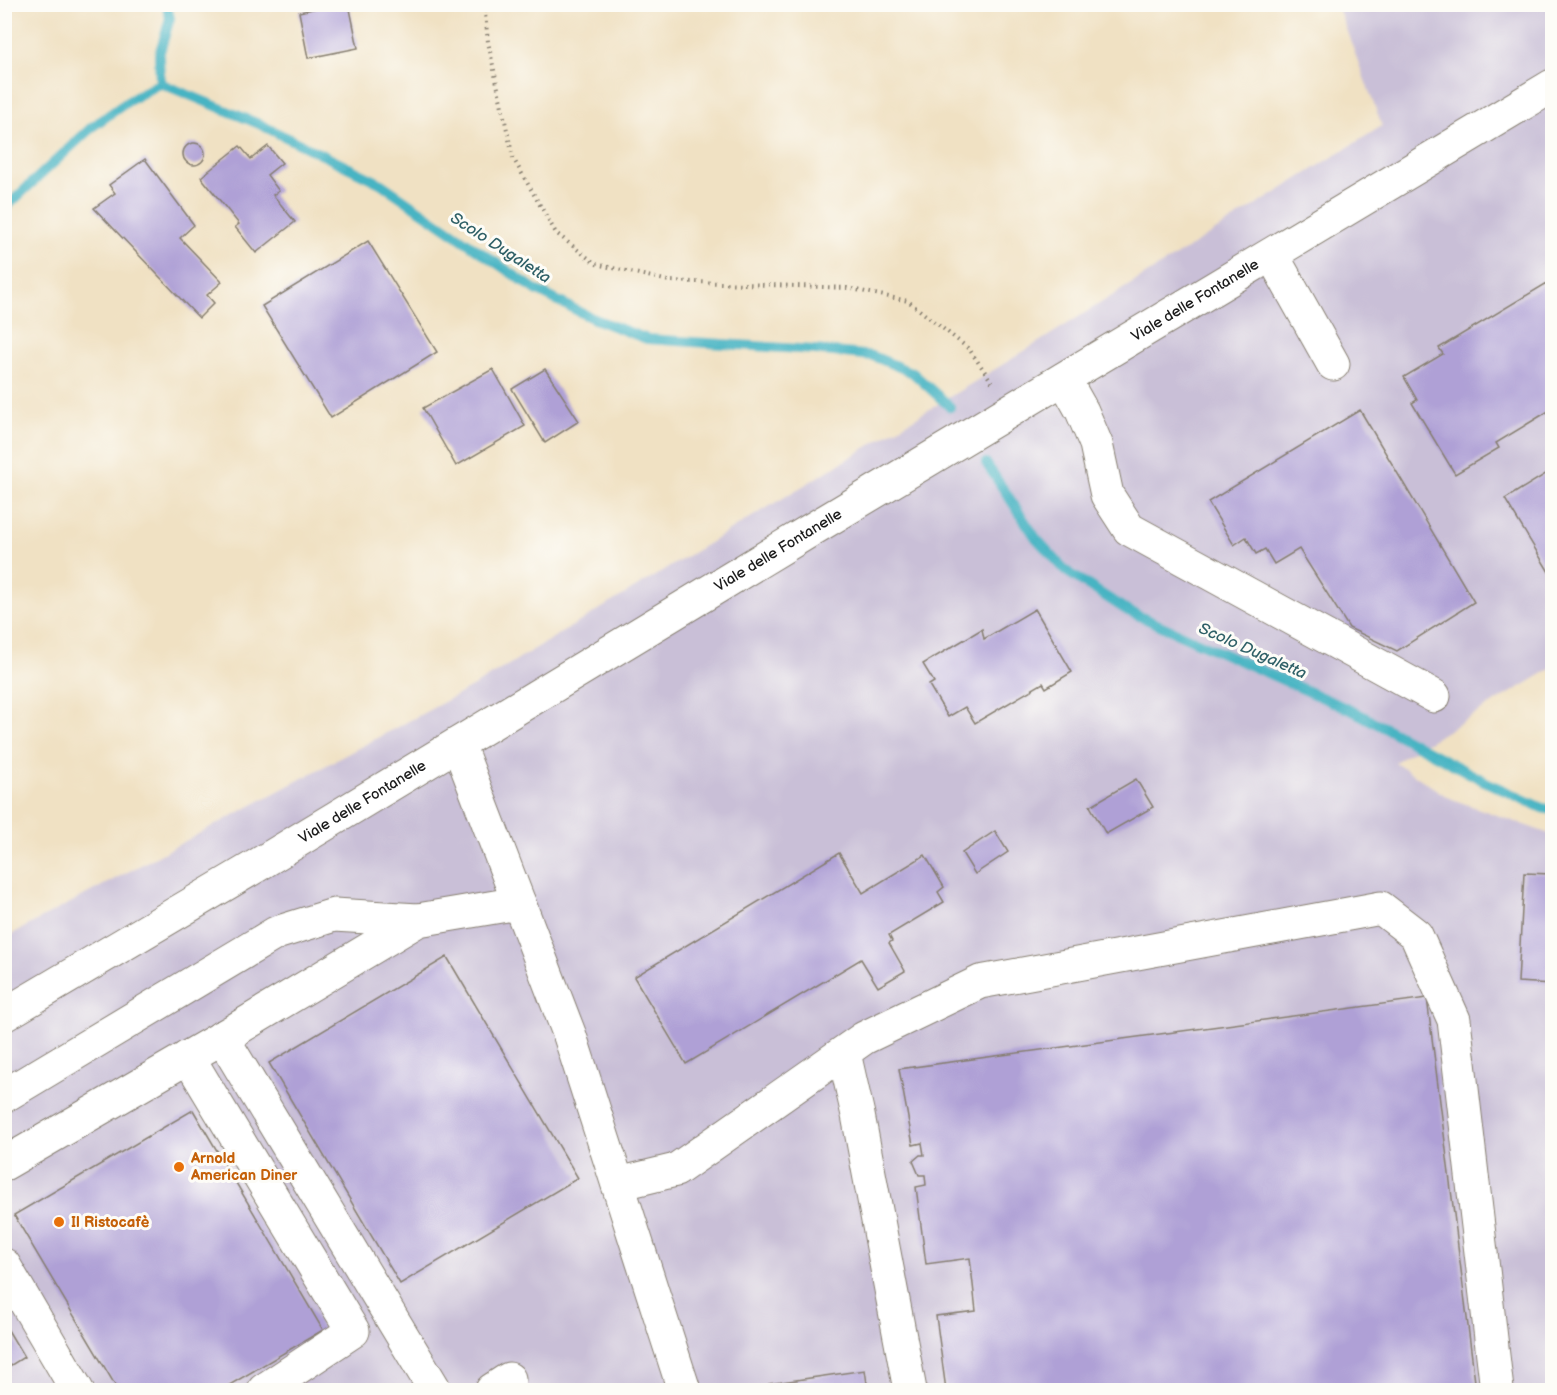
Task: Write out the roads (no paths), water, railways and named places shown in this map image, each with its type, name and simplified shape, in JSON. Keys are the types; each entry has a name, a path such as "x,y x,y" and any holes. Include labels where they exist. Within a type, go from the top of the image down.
{"main road":[{"name":"Viale delle Fontanelle","path":"4,1016 1552,86"},
{"path":"1272,255 1333,364"},
{"path":"1064,379 1082,411 1096,444 1107,495 1129,529 1434,696"},
{"path":"458,744 570,1036 684,1390"},
{"path":"4,1096 276,933 334,915 418,920 519,903"},
{"path":"618,1184 676,1170 864,1038 980,982 1381,908 1416,935 1454,1020 1497,1390"},
{"path":"4,1164 418,920"},
{"path":"222,1037 435,1390"},
{"path":"844,1053 858,1115 910,1390"},
{"path":"188,1057 353,1332 264,1390"},
{"path":"4,1265 77,1390"}],"waterway":[{"name":"Scolo Dugaletta","path":"166,4 170,18 159,55 160,83 259,124 380,183 536,290 592,318 647,339 873,356 913,373 950,407"},
{"path":"4,209 92,127 127,102 160,83"},
{"name":"Scolo Dugaletta","path":"986,463 1036,538 1066,571 1128,611 1357,713 1486,782 1542,808 1552,810"}],"place":[{"name":"Arnold American Diner","path":"179,1167"},
{"name":"Il Ristocafè","path":"59,1222"}]}
